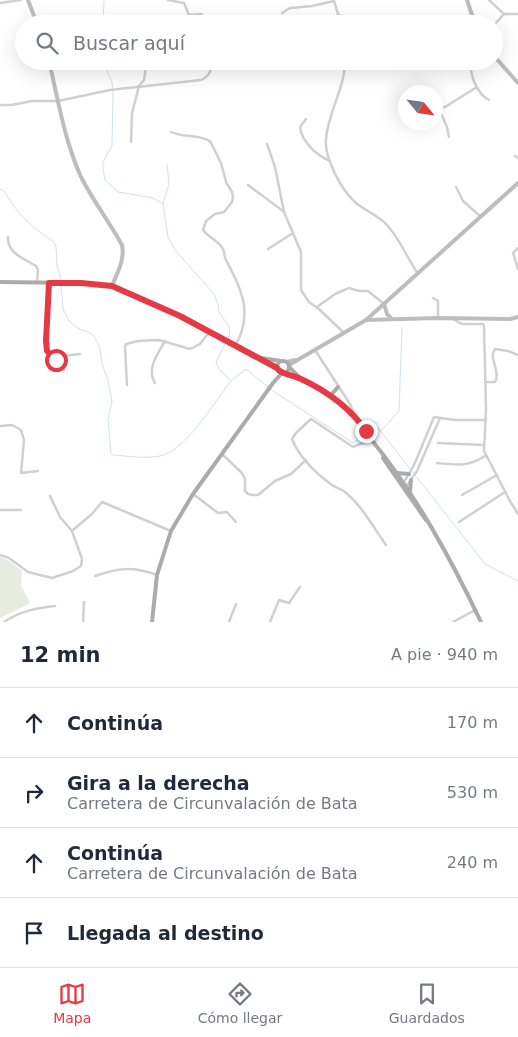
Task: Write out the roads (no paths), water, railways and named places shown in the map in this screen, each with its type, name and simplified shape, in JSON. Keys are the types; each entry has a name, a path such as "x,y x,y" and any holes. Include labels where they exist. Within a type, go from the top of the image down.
{"main road":[{"path":"0,282 66,282 112,286 210,331 284,373 301,379 330,396 356,417 404,486 410,491 462,581 480,621"},
{"path":"257,357 281,361 288,365 301,379"},
{"path":"152,622 157,575 171,531 193,494 268,391 278,363 281,361"},
{"path":"272,384 284,373 288,365"},
{"path":"330,396 338,387"},
{"path":"372,439 430,526"},
{"path":"397,474 410,473"},
{"path":"410,491 412,479"}],"street":[{"path":"0,3 21,0"},
{"path":"28,0 34,15"},
{"path":"168,0 184,3 189,15 202,14"},
{"path":"282,13 290,8 312,6 334,0 338,14"},
{"path":"467,0 472,15"},
{"path":"489,0 504,14 518,14"},
{"path":"503,66 518,84"},
{"path":"51,70 73,155 82,178 122,245 124,252 112,286"},
{"path":"131,142 132,113 139,86 144,80 146,70"},
{"path":"0,105 58,101 116,89 201,80 207,77 211,70"},
{"path":"344,70 327,131 326,141 330,161 343,186 356,203 387,224 418,274"},
{"path":"471,70 477,87 482,95 489,100"},
{"path":"443,106 456,101 477,87"},
{"path":"306,119 301,123 300,130 308,144 315,153 330,161"},
{"path":"443,120 449,137"},
{"path":"171,132 210,141 221,163 226,182 232,192 232,202 224,212 210,217 204,224 203,230 223,248 226,260 239,284 245,311 243,332 236,346"},
{"path":"268,144 275,167 284,212 300,252 301,290 305,298 344,333"},
{"path":"288,365 366,320 518,183"},
{"path":"248,185 284,212"},
{"path":"456,187 463,201 481,217"},
{"path":"268,249 293,233"},
{"path":"8,236 9,246 12,250 36,266 38,270 37,282"},
{"path":"518,248 513,253 518,269"},
{"path":"49,283 47,351 64,370 59,365"},
{"path":"317,307 335,294 349,288 368,291 384,304 387,314 392,319"},
{"path":"433,298 438,301 438,318"},
{"path":"366,320 510,319 518,317"},
{"path":"452,318 462,324 479,324 484,326 486,382 484,445 486,456 518,514"},
{"path":"127,385 126,344 138,341 165,341 183,347 194,348 200,344 210,331"},
{"path":"155,383 151,374 152,367 165,341"},
{"path":"486,382 495,382 497,378 492,355 495,349 518,355"},
{"path":"315,350 350,404 356,417"},
{"path":"54,357 66,354 80,354"},
{"path":"404,486 434,417 486,420"},
{"path":"404,486 412,479 417,470 440,418"},
{"path":"372,439 354,447 311,420 296,432 292,439 319,475 345,492 358,506 386,544"},
{"path":"0,426 12,425 20,430 24,440 22,473 38,471"},
{"path":"438,443 484,445"},
{"path":"222,455 242,472 245,479 245,491 252,495 258,495 275,481 291,474 306,460"},
{"path":"437,463 461,465 475,462 486,456"},
{"path":"462,495 496,475"},
{"path":"459,522 505,492"},
{"path":"193,494 218,513 227,512 236,522"},
{"path":"0,554 9,558 28,572 52,578 73,571 81,566 83,563 72,531 60,517 50,496"},
{"path":"72,531 92,514 102,502 171,531"},
{"path":"0,510 21,510"},
{"path":"94,576 116,570 136,568 157,575"},
{"path":"270,622 279,600 289,603 300,587"},
{"path":"83,622 84,602"},
{"path":"229,622 236,604"},
{"path":"4,622 28,610 55,606"},
{"path":"453,622 475,610"}],"waterway":[{"path":"103,15 104,0"},
{"path":"107,70 112,82 113,94 112,146 103,162 105,180 118,192 153,198 163,204 168,237 175,250 214,294 219,312 229,327 230,334 216,362 219,369 231,381 246,369 273,391 353,443 378,428 485,564 518,581"},
{"path":"163,204 169,184 167,164"},
{"path":"0,189 4,191 15,208 26,220 54,242 61,280"},
{"path":"61,284 63,309 69,321 77,328 94,336 100,348 102,364 108,380 112,402 108,419 111,454 148,457 160,456 170,452 189,436 230,382"},
{"path":"381,431 399,411 402,328"}]}
